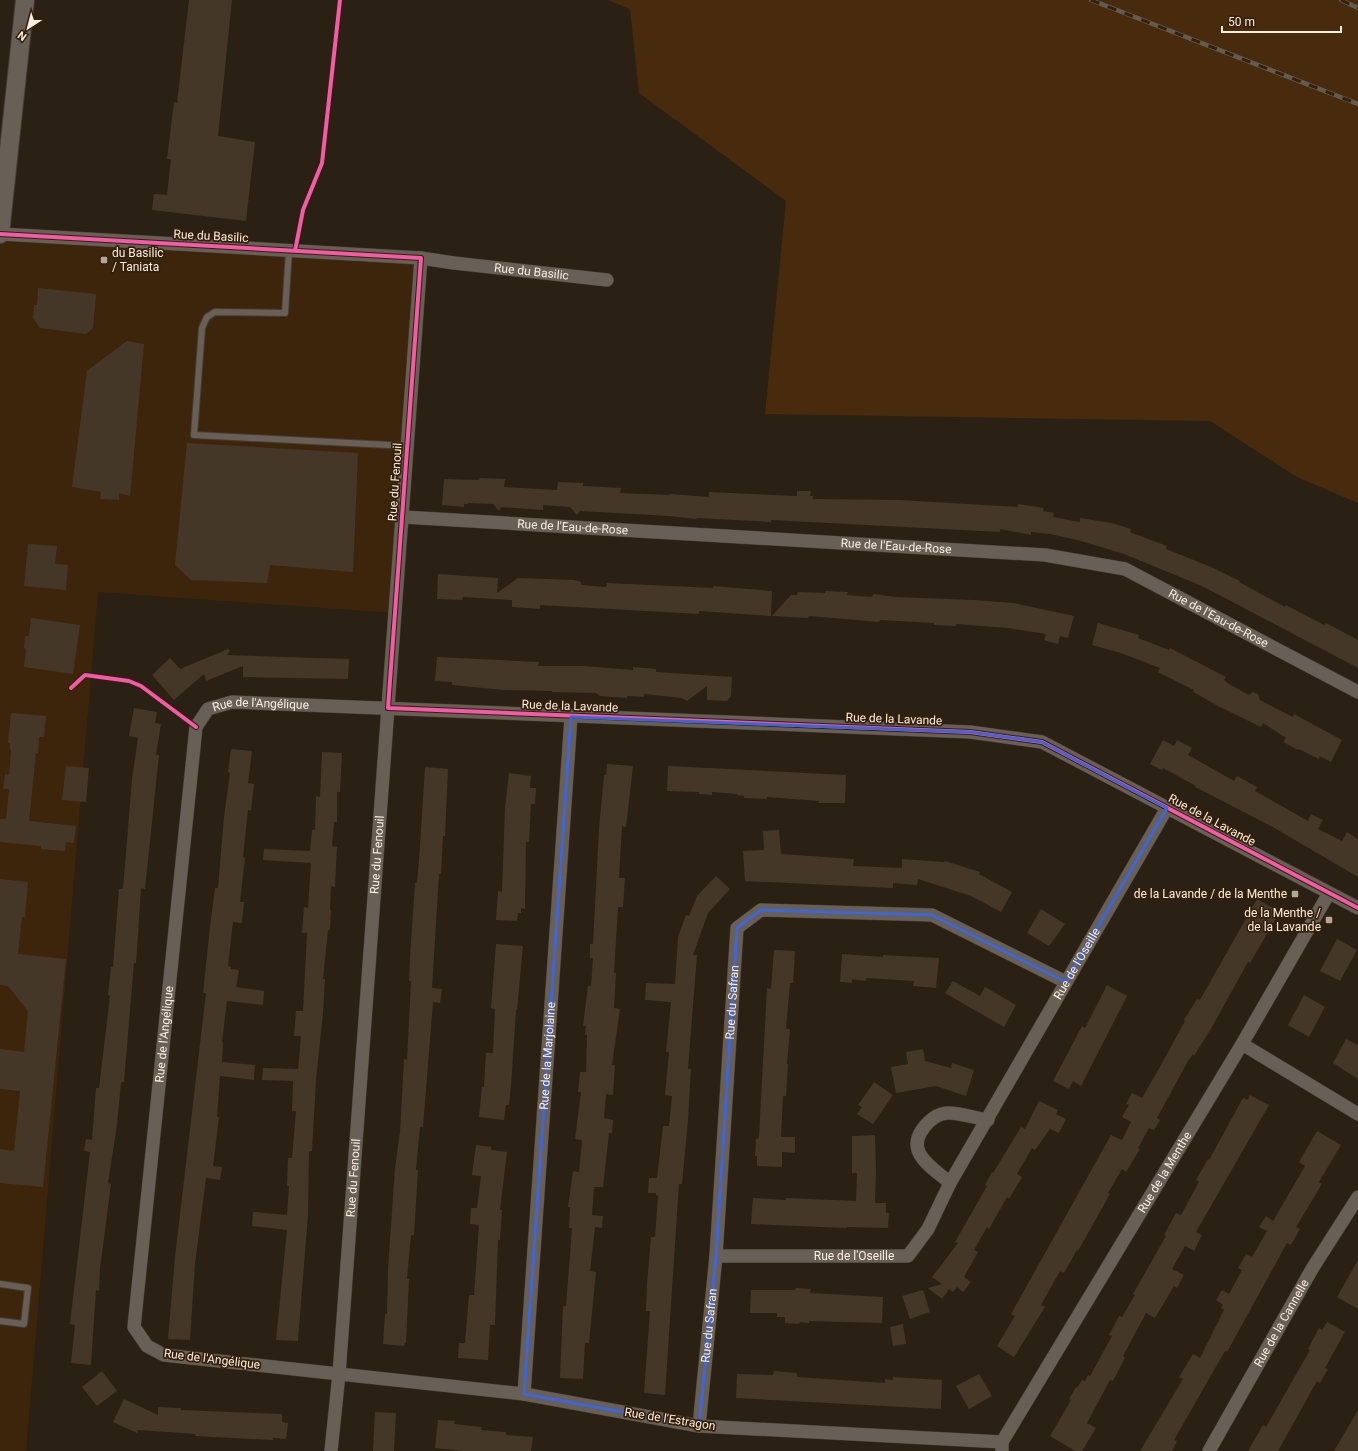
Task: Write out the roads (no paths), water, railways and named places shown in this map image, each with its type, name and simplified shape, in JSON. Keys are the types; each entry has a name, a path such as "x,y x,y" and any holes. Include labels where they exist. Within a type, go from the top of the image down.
{"main road":[{"path":"0,234 25,0"}],"street":[{"name":"Rue du Basilic","path":"0,234 421,258 607,280"},
{"name":"Rue du Fenouil","path":"331,1451 339,1374 421,258"},
{"name":"Rue de l'Eau-de-Rose","path":"403,516 1045,555 1118,568 1125,570 1358,692"},
{"name":"Rue de l'Angélique","path":"339,1374 164,1355 147,1346 134,1327 196,727 208,709 232,702 388,708"},
{"name":"Rue de la Lavande","path":"388,708 572,717 970,732 1042,742 1358,908"},
{"name":"Rue de la Marjolaine","path":"524,1394 572,717"},
{"name":"Rue de l'Oseille","path":"716,1256 908,1256 928,1229 950,1183 1168,808"},
{"name":"Rue de la Menthe","path":"1002,1446 1330,894"},
{"name":"Rue du Safran","path":"699,1426 716,1256 737,928 761,910 932,915 1066,982"},
{"path":"1242,1044 1358,1114"},
{"path":"950,1183 921,1159 916,1146 920,1132 932,1118 948,1112 988,1120"},
{"name":"Rue de la Cannelle","path":"1209,1451 1312,1269 1358,1197"},
{"name":"Rue de l'Estragon","path":"339,1374 524,1394 699,1426 1002,1446"}],"lane":[{"path":"290,250 285,313 215,312 207,317 202,328 194,435 408,446"},
{"path":"0,1284 28,1288 24,1324 0,1321"}],"railway":[{"path":"1091,0 1358,104"},
{"path":"1341,0 1358,8"}],"place":[{"name":"du Basilic / Taniata","path":"104,260"},
{"name":"de la Lavande / de la Menthe","path":"1295,894"},
{"name":"de la Menthe / de la Lavande","path":"1329,920"}]}
